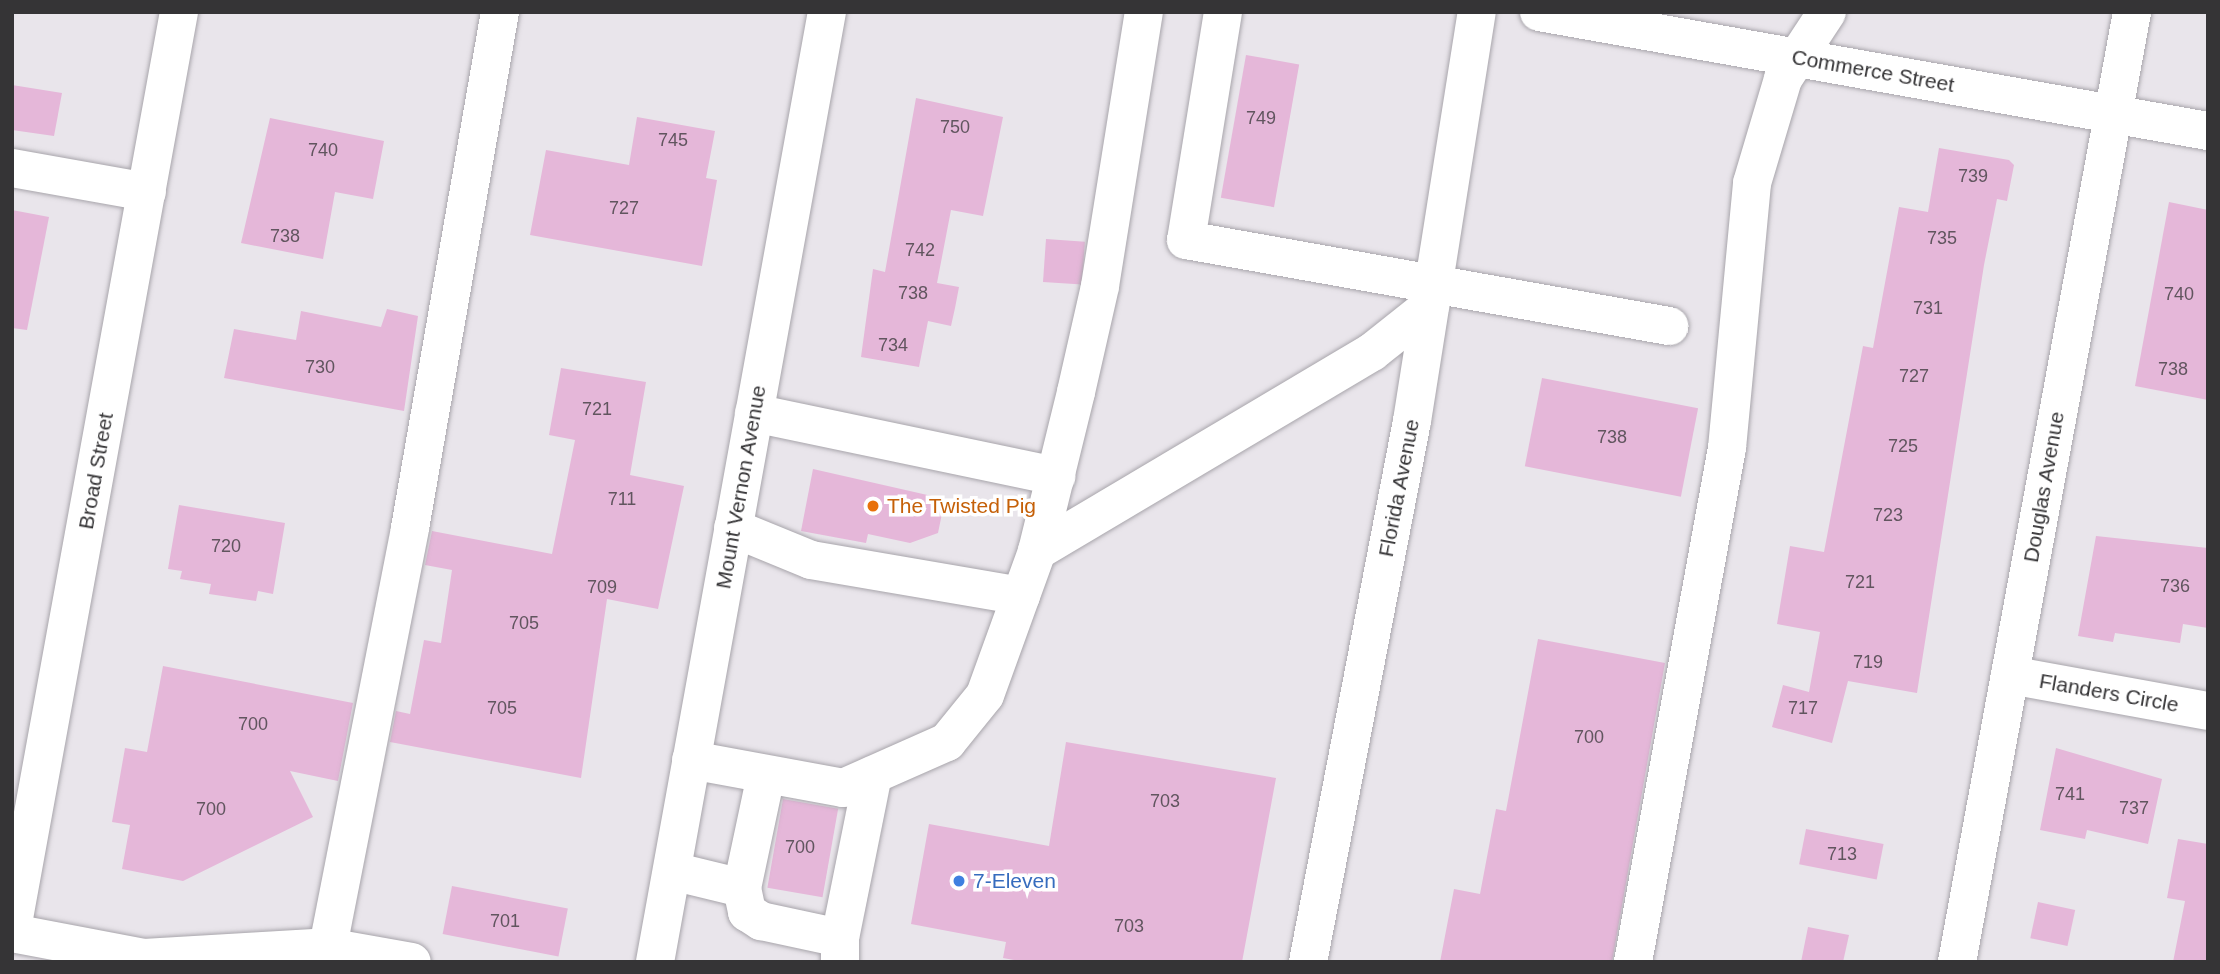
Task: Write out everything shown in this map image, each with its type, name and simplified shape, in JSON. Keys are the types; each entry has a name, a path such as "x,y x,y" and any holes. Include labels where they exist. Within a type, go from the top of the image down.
{"street":[{"name":"Broad Street","path":"12,931 179,12"},
{"path":"326,954 410,528 500,12"},
{"name":"Mount Vernon Avenue","path":"655,962 827,12"},
{"path":"691,760 843,788 947,742 985,695 1037,551 1056,476 1100,286 1144,12"},
{"path":"1223,12 1186,240 1432,296 1670,326"},
{"name":"Florida Avenue","path":"1308,962 1432,296 1478,12"},
{"name":"Commerce Street","path":"1539,12 2208,131"},
{"path":"1633,962 1727,448 1752,183 1762,136 1794,57 1827,12"},
{"name":"Douglas Avenue","path":"1957,962 2132,12"},
{"path":"12,168 147,192"},
{"path":"1037,551 1372,352 1432,296"},
{"path":"754,413 1056,476"},
{"path":"733,528 811,560 1021,596"},
{"name":"Flanders Circle","path":"2010,675 2208,711"},
{"path":"766,775 742,888 747,912 761,921 840,950 873,775"},
{"path":"672,871 742,888"},
{"path":"12,931 144,958 326,954 412,962"}],"building":[{"path":"1246,55 1299,64 1274,207 1221,198"},
{"path":"12,85 62,93 54,136 12,130"},
{"path":"916,98 1003,117 983,216 951,210 937,283 959,287 955,308 951,326 928,321 919,367 861,357 873,269 885,272"},
{"path":"637,117 715,131 706,178 717,180 702,266 530,235 546,150 629,165"},
{"path":"270,118 384,141 373,199 335,192 323,259 241,243"},
{"path":"1939,148 2009,160 2014,165 2007,201 1997,199 1984,265 1917,693 1848,681 1832,743 1772,727 1783,685 1809,692 1820,632 1777,624 1790,546 1824,552 1863,346 1873,348 1899,207 1928,212"},
{"path":"2169,202 2208,210 2208,400 2135,386"},
{"path":"12,210 49,217 27,330 12,328"},
{"path":"1046,239 1085,242 1082,285 1043,282"},
{"path":"387,309 418,316 404,411 224,378 234,329 296,340 301,311 381,327"},
{"path":"561,368 646,382 630,475 684,486 658,609 607,599 581,778 390,742 396,711 410,714 424,640 441,643 452,570 425,565 432,531 552,554 575,440 549,435"},
{"path":"1542,378 1698,408 1681,497 1525,466"},
{"name":"The Twisted Pig","path":"813,469 945,499 938,533 910,543 868,534 866,543 801,531"},
{"path":"179,505 285,523 273,594 258,591 256,601 209,594 211,584 180,579 182,571 168,569"},
{"path":"2096,536 2208,548 2208,628 2183,624 2180,643 2115,633 2113,642 2078,636"},
{"path":"1538,639 1665,663 1612,962 1440,962 1454,889 1480,894 1496,809 1506,811"},
{"path":"163,666 353,703 338,781 290,771 313,817 183,881 122,869 130,825 112,822 125,748 147,752"},
{"path":"1066,742 1276,778 1242,962 1025,962 1003,958 1006,942 911,924 929,824 1049,846"},
{"path":"2056,748 2162,779 2148,844 2087,830 2085,839 2040,830"},
{"path":"783,799 838,809 823,897 767,888"},
{"path":"1806,829 1884,844 1877,879 1799,864"},
{"path":"2178,839 2208,844 2208,962 2173,962 2185,901 2167,898"},
{"path":"452,886 568,909 558,957 443,934"},
{"path":"2038,902 2075,910 2067,946 2030,938"},
{"path":"1808,927 1849,935 1843,962 1801,962"}],"place":[{"name":"The Twisted Pig","path":"873,506"},
{"name":"7-Eleven","path":"959,881"}]}
